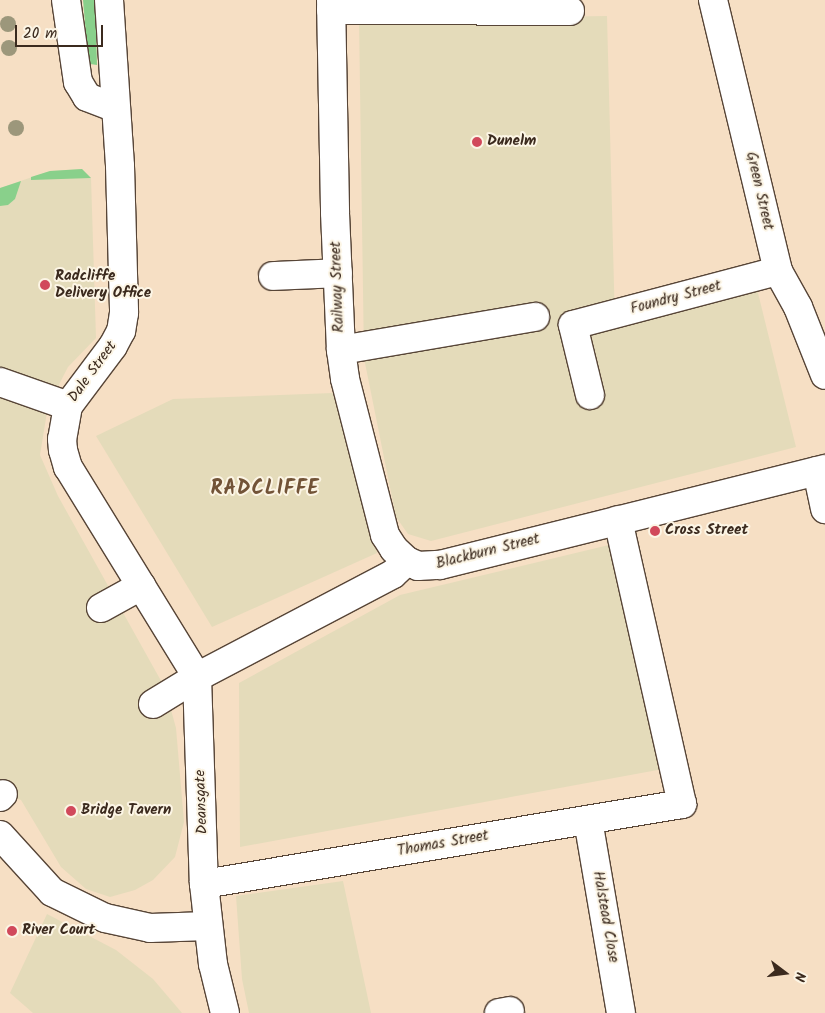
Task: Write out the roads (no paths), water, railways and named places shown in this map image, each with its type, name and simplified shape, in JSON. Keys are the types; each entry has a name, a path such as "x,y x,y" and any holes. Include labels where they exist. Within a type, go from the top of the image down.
{"street":[{"path":"66,0 78,82 87,97 115,108"},
{"name":"Dale Street","path":"109,0 124,293 121,331 113,346 68,406 62,439 68,466 197,677"},
{"name":"Green Street","path":"713,0 778,271 798,307 825,375"},
{"path":"331,5 570,11"},
{"name":"Railway Street","path":"331,5 335,213 341,350 345,379 385,534 394,549 406,561"},
{"name":"Foundry Street","path":"590,395 573,326 778,271"},
{"path":"273,276 338,273"},
{"path":"341,350 535,317"},
{"path":"0,382 68,406"},
{"path":"821,470 825,509"},
{"name":"Blackburn Street","path":"406,561 418,566 440,565 821,470"},
{"name":"Thomas Street","path":"204,884 682,804 618,520"},
{"path":"153,704 197,677 393,574 406,561"},
{"path":"101,608 141,586"},
{"name":"Deansgate","path":"197,677 204,884 215,973 225,1013"},
{"name":"Halstead Close","path":"588,820 621,1013"},
{"path":"0,834 52,892 105,918 150,928 208,926"}],"place":[{"name":"Dunelm","path":"477,142"},
{"name":"Radcliffe Delivery Office","path":"45,285"},
{"name":"Cross Street","path":"655,531"},
{"name":"Bridge Tavern","path":"71,811"},
{"name":"River Court","path":"12,931"}],"district":[{"name":"RADCLIFFE","path":"265,489"}]}
